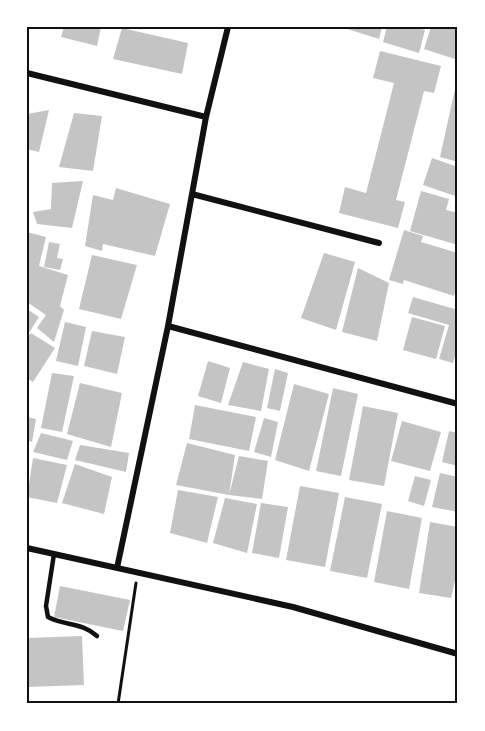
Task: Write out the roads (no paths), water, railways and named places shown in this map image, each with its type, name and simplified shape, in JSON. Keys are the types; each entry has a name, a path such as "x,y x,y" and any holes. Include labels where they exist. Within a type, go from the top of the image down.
{"street":[{"path":"117,568 168,326 206,117 228,27"},
{"path":"27,73 206,117"},
{"path":"192,194 379,243"},
{"path":"168,326 458,404"},
{"path":"27,548 292,607 458,654"}],"lane":[{"path":"54,554 46,606 48,617 57,622 89,628 97,636"}]}
